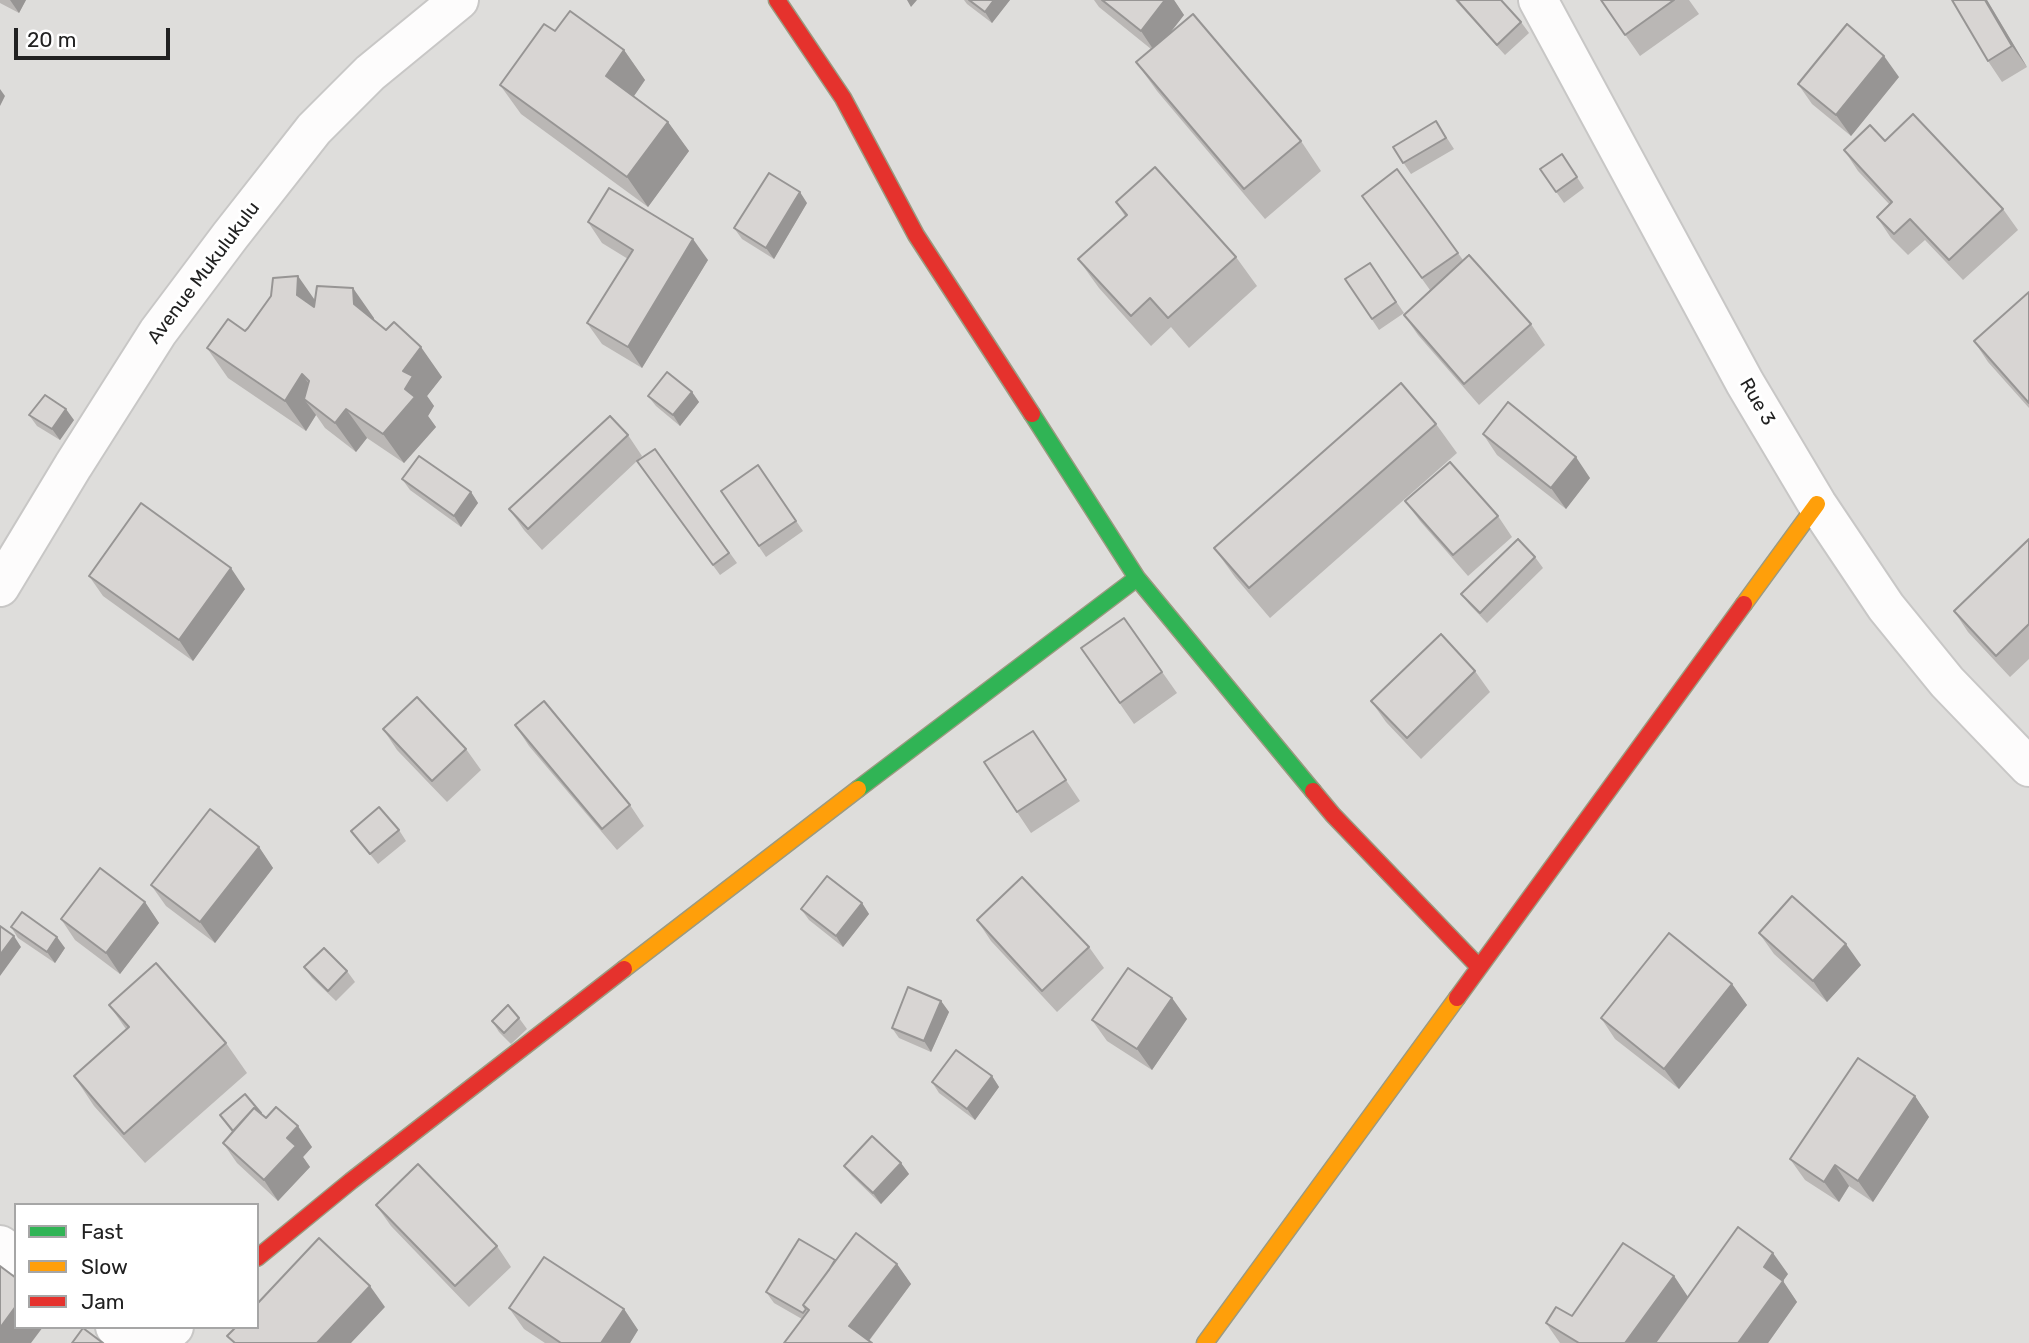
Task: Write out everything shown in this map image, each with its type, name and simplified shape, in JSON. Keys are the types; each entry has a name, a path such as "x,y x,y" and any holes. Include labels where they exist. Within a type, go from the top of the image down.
{"street":[{"name":"Avenue Mukulukulu","path":"0,587 158,332 230,236 314,130 370,73 459,0"},
{"path":"777,0 843,98 916,235 1137,578 1333,815 1478,966"},
{"name":"Rue 3","path":"1538,0 1745,383 1816,504 1886,607 1947,682 2029,767"},
{"path":"1205,1343 1816,504"},
{"path":"259,1256 351,1181 818,819 1137,578"},
{"path":"118,1329 136,1343"},
{"path":"155,1343 172,1329"}],"shaded area":[{"path":"0,0 2029,0 2029,1343 0,1343"}],"building":[{"path":"969,0 994,0 985,12"},
{"path":"1102,0 1165,0 1141,31"},
{"path":"1457,0 1501,0 1521,22 1497,45"},
{"path":"1601,0 1674,0 1625,35"},
{"path":"1952,0 1985,0 2012,46 1988,61"},
{"path":"570,11 624,50 606,76 668,122 627,177 500,85 544,24 555,31"},
{"path":"1193,14 1301,141 1244,189 1136,62"},
{"path":"1847,24 1884,56 1836,115 1798,84"},
{"path":"1913,114 2003,209 1949,260 1910,219 1894,234 1877,217 1892,202 1844,150 1870,125 1885,141"},
{"path":"1436,121 1446,138 1403,163 1393,147"},
{"path":"1562,154 1577,177 1556,192 1540,169"},
{"path":"1155,167 1236,257 1168,318 1150,298 1131,316 1078,259 1127,215 1116,202"},
{"path":"1397,169 1458,253 1422,278 1362,196"},
{"path":"769,173 800,192 766,248 734,228"},
{"path":"609,188 693,239 628,347 587,323 633,250 588,222"},
{"path":"1469,255 1531,324 1464,384 1404,315"},
{"path":"1370,263 1396,302 1372,319 1345,279"},
{"path":"298,276 297,295 314,307 317,286 353,288 354,304 386,330 394,322 421,347 403,371 413,376 405,389 415,397 383,434 346,409 335,423 304,399 309,381 302,374 285,401 207,348 228,319 245,331 248,328 271,296 273,278"},
{"path":"2029,292 2029,403 1974,341"},
{"path":"667,372 692,392 673,415 648,396"},
{"path":"1401,383 1436,424 1249,588 1214,548"},
{"path":"45,395 66,409 52,429 29,415"},
{"path":"1508,402 1576,457 1551,488 1483,434"},
{"path":"610,416 628,435 528,529 509,509"},
{"path":"655,449 729,553 713,565 637,461"},
{"path":"419,456 471,492 454,516 402,479"},
{"path":"1450,462 1498,516 1453,555 1405,501"},
{"path":"758,465 796,521 759,546 721,491"},
{"path":"141,503 231,568 179,640 89,576"},
{"path":"1518,539 1535,557 1480,613 1461,594"},
{"path":"2029,539 2029,624 1996,656 1954,611"},
{"path":"1124,618 1162,672 1120,703 1081,648"},
{"path":"1441,634 1475,671 1407,738 1371,701"},
{"path":"417,697 466,749 432,781 383,729"},
{"path":"544,701 630,805 602,829 515,725"},
{"path":"1033,731 1066,780 1017,812 984,762"},
{"path":"379,807 399,830 370,854 351,831"},
{"path":"210,809 259,847 200,922 151,885"},
{"path":"100,868 145,902 106,953 61,919"},
{"path":"827,876 862,903 836,936 801,909"},
{"path":"1022,877 1089,947 1042,991 977,920"},
{"path":"1792,896 1846,944 1813,981 1759,933"},
{"path":"22,912 57,937 47,952 11,927"},
{"path":"0,926 14,936 0,955"},
{"path":"1669,933 1732,984 1664,1069 1601,1018"},
{"path":"324,948 347,971 328,991 304,967"},
{"path":"156,963 226,1043 124,1134 74,1076 129,1027 109,1005"},
{"path":"1128,968 1172,998 1137,1049 1092,1020"},
{"path":"908,987 941,1001 924,1041 892,1028"},
{"path":"508,1005 519,1018 504,1033 492,1021"},
{"path":"956,1050 992,1076 967,1109 932,1082"},
{"path":"1858,1058 1915,1096 1858,1181 1835,1165 1824,1182 1790,1159"},
{"path":"245,1094 261,1113 254,1108 233,1131 220,1115"},
{"path":"276,1107 298,1126 287,1138 296,1146 264,1180 223,1143 254,1108 266,1118"},
{"path":"872,1136 901,1163 873,1193 844,1166"},
{"path":"418,1164 497,1246 455,1286 376,1205"},
{"path":"1738,1227 1773,1253 1764,1267 1783,1281 1738,1343 1655,1343"},
{"path":"856,1233 897,1264 849,1326 872,1343 784,1343 809,1310 803,1305"},
{"path":"319,1238 370,1286 317,1343 235,1343 227,1336 234,1329 259,1329 259,1302"},
{"path":"799,1239 835,1260 803,1305 806,1309 803,1313 766,1292"},
{"path":"1623,1243 1674,1276 1625,1343 1579,1343 1546,1323 1556,1307 1572,1316"},
{"path":"544,1257 624,1309 601,1343 561,1343 509,1308"},
{"path":"0,1266 14,1276 14,1309 0,1328"},
{"path":"84,1329 103,1343 72,1343"}],"traffic: fast":[{"path":"1032,414 1137,578 1313,791"},
{"path":"858,789 1137,578"}],"traffic: slow":[{"path":"1744,604 1817,504"},
{"path":"624,969 858,789"},
{"path":"1205,1343 1457,998"}],"traffic: jam":[{"path":"777,0 843,98 916,235 1032,414"},
{"path":"1457,998 1744,604"},
{"path":"1313,791 1478,966"},
{"path":"259,1256 351,1181 624,969"}]}
